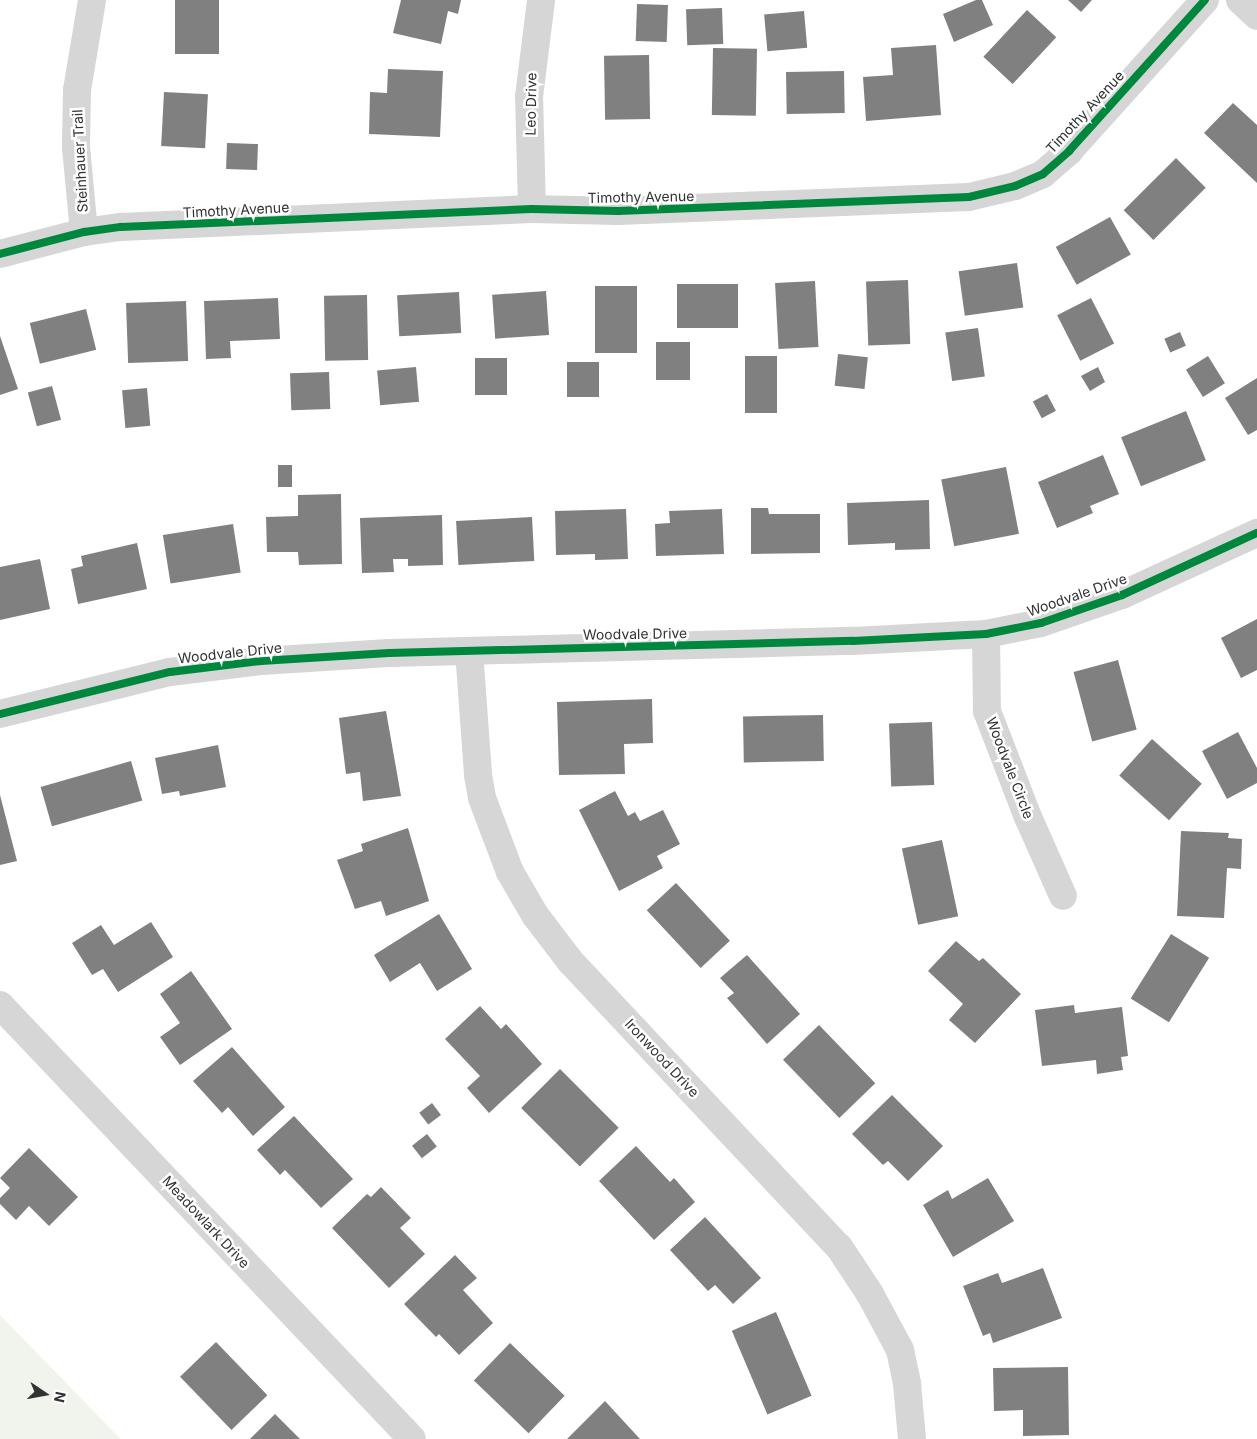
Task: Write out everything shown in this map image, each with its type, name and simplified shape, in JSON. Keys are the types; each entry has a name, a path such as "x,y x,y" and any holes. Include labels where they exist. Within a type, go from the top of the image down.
{"street":[{"name":"Steinhauer Trail","path":"84,232 76,148 77,90 92,0"},
{"name":"Leo Drive","path":"532,209 529,97 541,0"},
{"name":"Timothy Avenue","path":"0,254 84,232 121,228 532,209 618,211 944,200 1016,186 1043,174 1070,151 1205,0"},
{"path":"1240,0 1257,16"},
{"name":"Woodvale Drive","path":"0,714 170,672 261,662 470,650 853,641 986,634 1041,623 1122,595 1257,533"},
{"name":"Woodvale Circle","path":"986,634 987,711 1028,816 1063,896"},
{"name":"Ironwood Drive","path":"470,650 478,775 482,798 510,872 536,915 570,961 839,1247 870,1294 900,1350 907,1384 912,1439"},
{"name":"Meadowlark Drive","path":"0,1005 412,1439"}],"shaded area":[{"path":"0,1315 107,1425 121,1439 0,1439"}],"building":[{"path":"175,0 219,0 219,54 175,54"},
{"path":"401,0 461,0 458,14 448,11 441,44 393,33"},
{"path":"976,0 982,0 993,25 954,42 943,14"},
{"path":"1068,0 1092,0 1081,12"},
{"path":"637,4 668,5 667,42 636,41"},
{"path":"722,8 723,44 687,45 686,9"},
{"path":"1027,10 1056,37 1013,84 983,57"},
{"path":"804,11 807,48 767,51 764,14"},
{"path":"936,45 941,115 866,121 863,77 893,75 891,48"},
{"path":"713,48 757,49 756,116 712,115"},
{"path":"649,55 650,119 605,120 604,56"},
{"path":"388,69 443,71 440,137 369,134 370,92 387,93"},
{"path":"844,71 845,113 787,114 786,72"},
{"path":"164,92 208,94 205,148 161,146"},
{"path":"1233,103 1257,125 1257,183 1204,133"},
{"path":"227,143 258,144 257,170 226,169"},
{"path":"1176,158 1206,188 1153,240 1124,210"},
{"path":"1110,217 1131,255 1077,285 1056,247"},
{"path":"1017,263 1023,308 965,316 959,271"},
{"path":"908,280 910,344 868,345 866,281"},
{"path":"815,281 818,347 779,349 775,283"},
{"path":"677,284 738,284 738,328 677,328"},
{"path":"595,286 637,286 637,353 595,353"},
{"path":"546,291 549,335 495,339 492,295"},
{"path":"459,292 461,333 399,336 397,295"},
{"path":"367,295 368,360 325,361 324,296"},
{"path":"278,298 280,339 230,341 231,358 206,359 204,301"},
{"path":"1091,298 1114,343 1080,361 1057,315"},
{"path":"186,301 188,361 128,363 126,303"},
{"path":"86,309 96,350 40,364 30,323"},
{"path":"978,328 985,377 952,381 945,333"},
{"path":"1180,332 1186,346 1170,352 1164,339"},
{"path":"0,336 18,389 0,395"},
{"path":"656,342 690,342 690,380 656,380"},
{"path":"838,354 868,357 864,389 835,386"},
{"path":"745,356 777,356 777,413 745,413"},
{"path":"1208,356 1225,383 1203,397 1186,370"},
{"path":"475,358 507,358 507,395 475,395"},
{"path":"567,362 599,362 599,397 567,397"},
{"path":"416,367 419,402 380,405 377,370"},
{"path":"1098,367 1105,382 1090,391 1081,376"},
{"path":"329,372 330,409 291,410 290,373"},
{"path":"1257,378 1257,430 1248,435 1225,398"},
{"path":"52,386 61,420 37,426 28,392"},
{"path":"147,388 150,426 125,428 122,390"},
{"path":"1047,394 1056,411 1042,418 1033,402"},
{"path":"1186,411 1206,460 1141,486 1121,437"},
{"path":"1103,455 1119,494 1090,506 1093,513 1057,528 1038,482"},
{"path":"278,465 292,465 292,487 278,487"},
{"path":"1006,467 1019,534 954,546 941,480"},
{"path":"341,494 342,564 299,565 298,552 267,552 266,517 298,516 298,495"},
{"path":"929,500 930,549 895,550 895,543 848,545 847,503"},
{"path":"751,508 768,508 769,514 820,514 820,553 751,554"},
{"path":"626,509 628,559 595,560 595,554 556,555 555,511"},
{"path":"722,509 724,554 656,556 655,524 670,523 669,511"},
{"path":"442,515 443,565 408,566 408,559 393,559 394,572 362,573 360,518"},
{"path":"532,517 534,561 458,565 456,521"},
{"path":"233,524 241,572 171,584 163,535"},
{"path":"137,543 147,589 78,604 71,569 83,566 81,556"},
{"path":"40,559 50,609 0,620 0,567"},
{"path":"1257,619 1257,670 1241,678 1221,638"},
{"path":"1118,660 1137,730 1092,741 1074,672"},
{"path":"652,699 653,743 624,744 625,774 559,775 557,702"},
{"path":"386,711 401,796 363,801 360,772 346,774 339,718"},
{"path":"823,715 824,761 744,762 743,716"},
{"path":"932,722 934,785 891,786 889,724"},
{"path":"1238,732 1257,768 1257,783 1227,799 1202,751"},
{"path":"1152,739 1202,784 1169,820 1119,775"},
{"path":"218,745 226,787 180,796 179,791 162,794 155,758"},
{"path":"131,761 142,800 52,826 41,787"},
{"path":"615,791 628,816 635,812 640,821 663,810 680,844 657,856 663,868 619,891 579,810"},
{"path":"0,795 17,861 0,865"},
{"path":"408,828 429,901 386,916 381,901 355,909 337,860 363,851 361,844"},
{"path":"1181,831 1229,833 1228,838 1242,839 1241,869 1227,868 1224,918 1177,916"},
{"path":"942,840 958,916 918,925 902,849"},
{"path":"676,883 730,941 701,968 647,910"},
{"path":"439,914 472,969 437,991 420,963 390,982 374,955"},
{"path":"151,922 173,957 118,992 103,969 92,975 72,943 101,925 114,945"},
{"path":"1171,934 1209,958 1169,1022 1131,998"},
{"path":"956,941 979,961 983,958 1021,994 975,1043 949,1020 963,1004 928,971"},
{"path":"747,955 800,1014 767,1044 727,998 734,993 720,978"},
{"path":"191,971 232,1029 180,1065 160,1037 180,1023 160,994"},
{"path":"1074,1005 1075,1013 1122,1007 1128,1056 1121,1057 1123,1070 1097,1074 1096,1060 1042,1066 1035,1010"},
{"path":"480,1006 501,1029 506,1024 542,1064 489,1113 467,1088 480,1076 445,1039"},
{"path":"819,1025 875,1083 839,1118 783,1060"},
{"path":"232,1047 285,1107 253,1136 228,1107 222,1113 193,1081"},
{"path":"560,1069 619,1128 580,1167 521,1108"},
{"path":"892,1095 943,1146 908,1181 888,1161 883,1165 852,1134"},
{"path":"432,1103 441,1115 428,1125 419,1113"},
{"path":"294,1116 353,1179 321,1208 285,1170 280,1175 257,1150"},
{"path":"427,1134 437,1147 422,1158 412,1146"},
{"path":"636,1146 670,1182 674,1178 695,1202 654,1240 599,1181"},
{"path":"29,1148 78,1197 49,1226 29,1206 16,1220 0,1204 0,1198 10,1188 0,1178"},
{"path":"988,1178 1014,1221 953,1257 923,1205 948,1190 952,1199"},
{"path":"381,1187 411,1218 400,1228 425,1254 389,1288 332,1228 367,1194 371,1197"},
{"path":"705,1217 761,1278 733,1304 715,1285 708,1291 670,1250"},
{"path":"455,1255 477,1278 463,1290 493,1323 459,1355 439,1334 436,1337 404,1304"},
{"path":"1043,1268 1062,1318 993,1343 990,1333 983,1336 963,1286 998,1273 1002,1283"},
{"path":"776,1312 812,1396 767,1415 732,1331"},
{"path":"216,1342 267,1395 231,1430 180,1377"},
{"path":"510,1343 565,1396 529,1433 474,1380"},
{"path":"1068,1367 1069,1435 1023,1436 1023,1410 994,1411 993,1368"},
{"path":"605,1401 640,1439 567,1439"},
{"path":"275,1414 300,1439 250,1439"}],"cycle path":[{"path":"0,254 84,232 121,227 532,209 618,211 969,197 1015,186 1043,174 1069,151 1205,0"},
{"path":"0,714 170,672 261,661 389,653 853,641 986,634 1041,623 1122,595 1257,533"}]}
